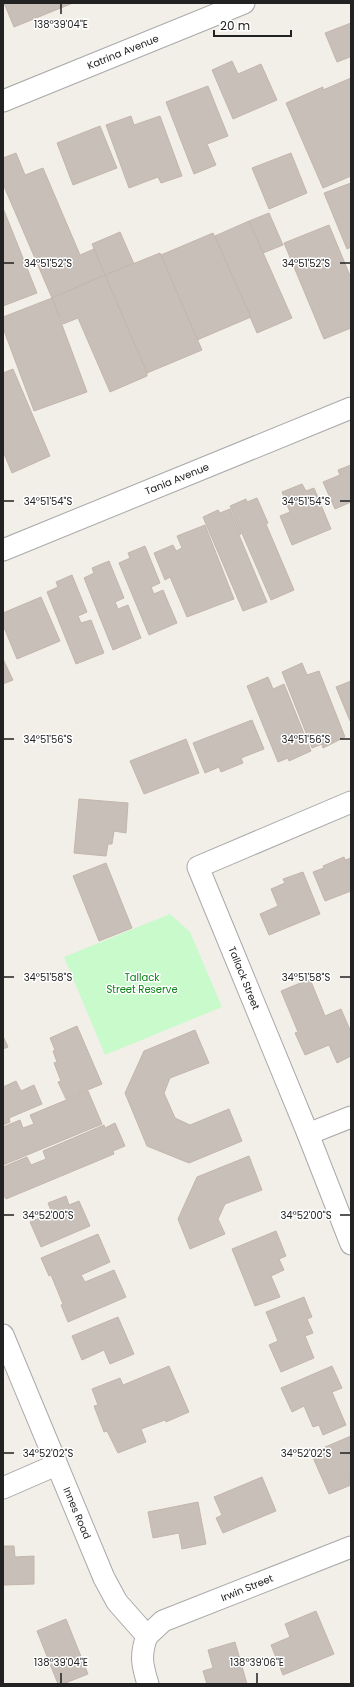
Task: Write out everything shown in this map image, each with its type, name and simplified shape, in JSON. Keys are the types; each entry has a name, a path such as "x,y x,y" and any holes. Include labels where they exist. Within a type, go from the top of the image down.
{"street":[{"name":"Katrina Avenue","path":"3,101 244,3"},
{"name":"Tania Avenue","path":"3,550 351,408"},
{"name":"Tallack Street","path":"351,802 198,867 308,1134 351,1244"},
{"path":"308,1134 351,1117"},
{"name":"Innes Road","path":"3,1335 104,1578 117,1602 147,1636"},
{"path":"3,1488 56,1464"},
{"name":"Irwin Street","path":"147,1636 163,1621 351,1547"},
{"path":"147,1636 142,1650 142,1666 148,1684"}],"green space":[{"name":"Tallack Street Reserve","path":"170,914 190,932 222,1007 105,1055 64,957"}],"building":[{"path":"4,3 73,3 14,27"},
{"path":"351,23 351,58 350,57 337,62 325,33"},
{"path":"232,61 238,74 261,64 277,100 233,119 212,70"},
{"path":"351,78 351,176 323,188 286,103 323,87 323,90"},
{"path":"208,86 228,136 207,144 216,165 194,174 166,102"},
{"path":"131,116 134,125 160,116 182,176 161,183 158,177 129,188 106,125"},
{"path":"100,126 117,168 73,185 57,143"},
{"path":"16,153 25,175 43,168 80,255 94,249 105,275 52,298 3,184 3,158"},
{"path":"291,153 307,193 269,209 252,168"},
{"path":"351,183 351,247 347,249 324,193"},
{"path":"3,208 37,293 3,306"},
{"path":"269,213 283,245 263,253 249,221"},
{"path":"249,221 292,318 257,333 215,236"},
{"path":"329,225 351,278 351,328 324,339 284,243"},
{"path":"120,232 134,264 105,275 92,244"},
{"path":"213,233 251,317 197,340 161,255"},
{"path":"160,253 202,350 147,373 105,275"},
{"path":"105,275 147,373 147,376 110,392 78,318 63,324 52,298"},
{"path":"52,298 87,392 34,411 3,328 3,317"},
{"path":"13,369 50,456 12,473 3,451 3,373"},
{"path":"351,465 351,502 335,509 323,482 340,475 338,470"},
{"path":"302,484 306,491 314,488 331,529 292,545 280,516 290,512 282,492"},
{"path":"257,498 268,523 266,524 294,590 271,600 230,506 246,499 247,502"},
{"path":"230,509 241,534 239,535 267,602 243,611 203,517 218,510 220,513"},
{"path":"205,525 234,599 187,617 170,577 165,580 154,553 173,545 176,551 182,548 177,536"},
{"path":"145,546 160,583 151,587 154,594 163,590 177,623 149,635 119,563 130,558 128,553"},
{"path":"109,561 124,598 115,602 118,609 128,605 141,638 113,650 84,578 94,573 92,568"},
{"path":"72,575 87,612 78,616 81,623 91,620 104,653 76,664 47,592 58,587 56,582"},
{"path":"41,597 60,641 17,659 3,625 3,613"},
{"path":"3,659 13,680 3,684"},
{"path":"302,663 307,675 319,671 345,737 323,748 322,744 312,748 282,672"},
{"path":"268,677 273,689 284,684 311,751 289,761 288,758 278,762 247,686"},
{"path":"351,681 351,720 350,721 336,687"},
{"path":"252,720 264,749 241,758 243,763 221,772 219,767 205,773 193,743"},
{"path":"186,739 199,773 144,794 130,761"},
{"path":"79,799 128,803 126,833 114,831 112,844 108,844 106,856 74,853"},
{"path":"344,857 345,860 351,858 351,891 325,901 313,872"},
{"path":"106,863 132,928 99,941 73,876"},
{"path":"303,872 320,914 269,935 260,914 278,906 271,889 285,883 283,879"},
{"path":"310,979 325,1016 341,1009 351,1032 351,1056 337,1063 329,1045 305,1055 295,1033 298,1032 281,991"},
{"path":"77,1026 102,1084 66,1099 58,1082 61,1081 54,1063 57,1062 53,1051 55,1050 50,1038"},
{"path":"195,1030 209,1063 170,1078 164,1093 175,1118 190,1125 229,1109 242,1141 189,1163 147,1146 125,1093 144,1051"},
{"path":"3,1036 8,1047 3,1049"},
{"path":"16,1081 21,1091 34,1085 42,1104 9,1118 10,1122 3,1125 3,1087"},
{"path":"88,1091 102,1124 3,1165 3,1127 20,1120 23,1128 34,1124 30,1115"},
{"path":"115,1123 125,1146 113,1151 114,1154 6,1199 3,1194 3,1167 27,1157 31,1165 46,1159 43,1151 104,1125 105,1128"},
{"path":"249,1156 262,1190 225,1204 218,1219 225,1234 190,1249 178,1219 197,1177"},
{"path":"66,1196 69,1205 79,1201 90,1226 41,1247 30,1222 52,1213 48,1203"},
{"path":"276,1231 286,1256 279,1259 284,1270 271,1276 280,1297 255,1306 232,1249"},
{"path":"98,1234 110,1262 81,1275 85,1282 114,1270 126,1297 68,1322 61,1305 63,1304 51,1275 49,1276 41,1258"},
{"path":"304,1297 312,1317 307,1319 313,1333 305,1336 314,1358 281,1372 269,1345 278,1341 266,1312"},
{"path":"118,1317 134,1354 110,1364 104,1350 82,1360 72,1336"},
{"path":"169,1366 189,1412 166,1422 165,1420 141,1429 146,1442 118,1453 107,1431 104,1432 94,1406 98,1405 92,1389 120,1378 123,1385"},
{"path":"332,1366 342,1388 332,1392 346,1425 323,1435 319,1425 313,1427 304,1406 292,1412 281,1388"},
{"path":"351,1436 351,1474 349,1475 351,1485 329,1494 311,1453"},
{"path":"262,1477 276,1511 223,1533 216,1518 222,1515 214,1497"},
{"path":"198,1502 206,1544 182,1549 179,1533 153,1538 148,1512"},
{"path":"3,1546 14,1546 15,1557 34,1556 34,1584 3,1585"},
{"path":"316,1611 334,1654 283,1675 271,1645 290,1637 285,1624"},
{"path":"66,1619 88,1674 63,1684 58,1684 37,1631"},
{"path":"235,1642 247,1684 207,1684 203,1671 213,1668 208,1650"}]}
